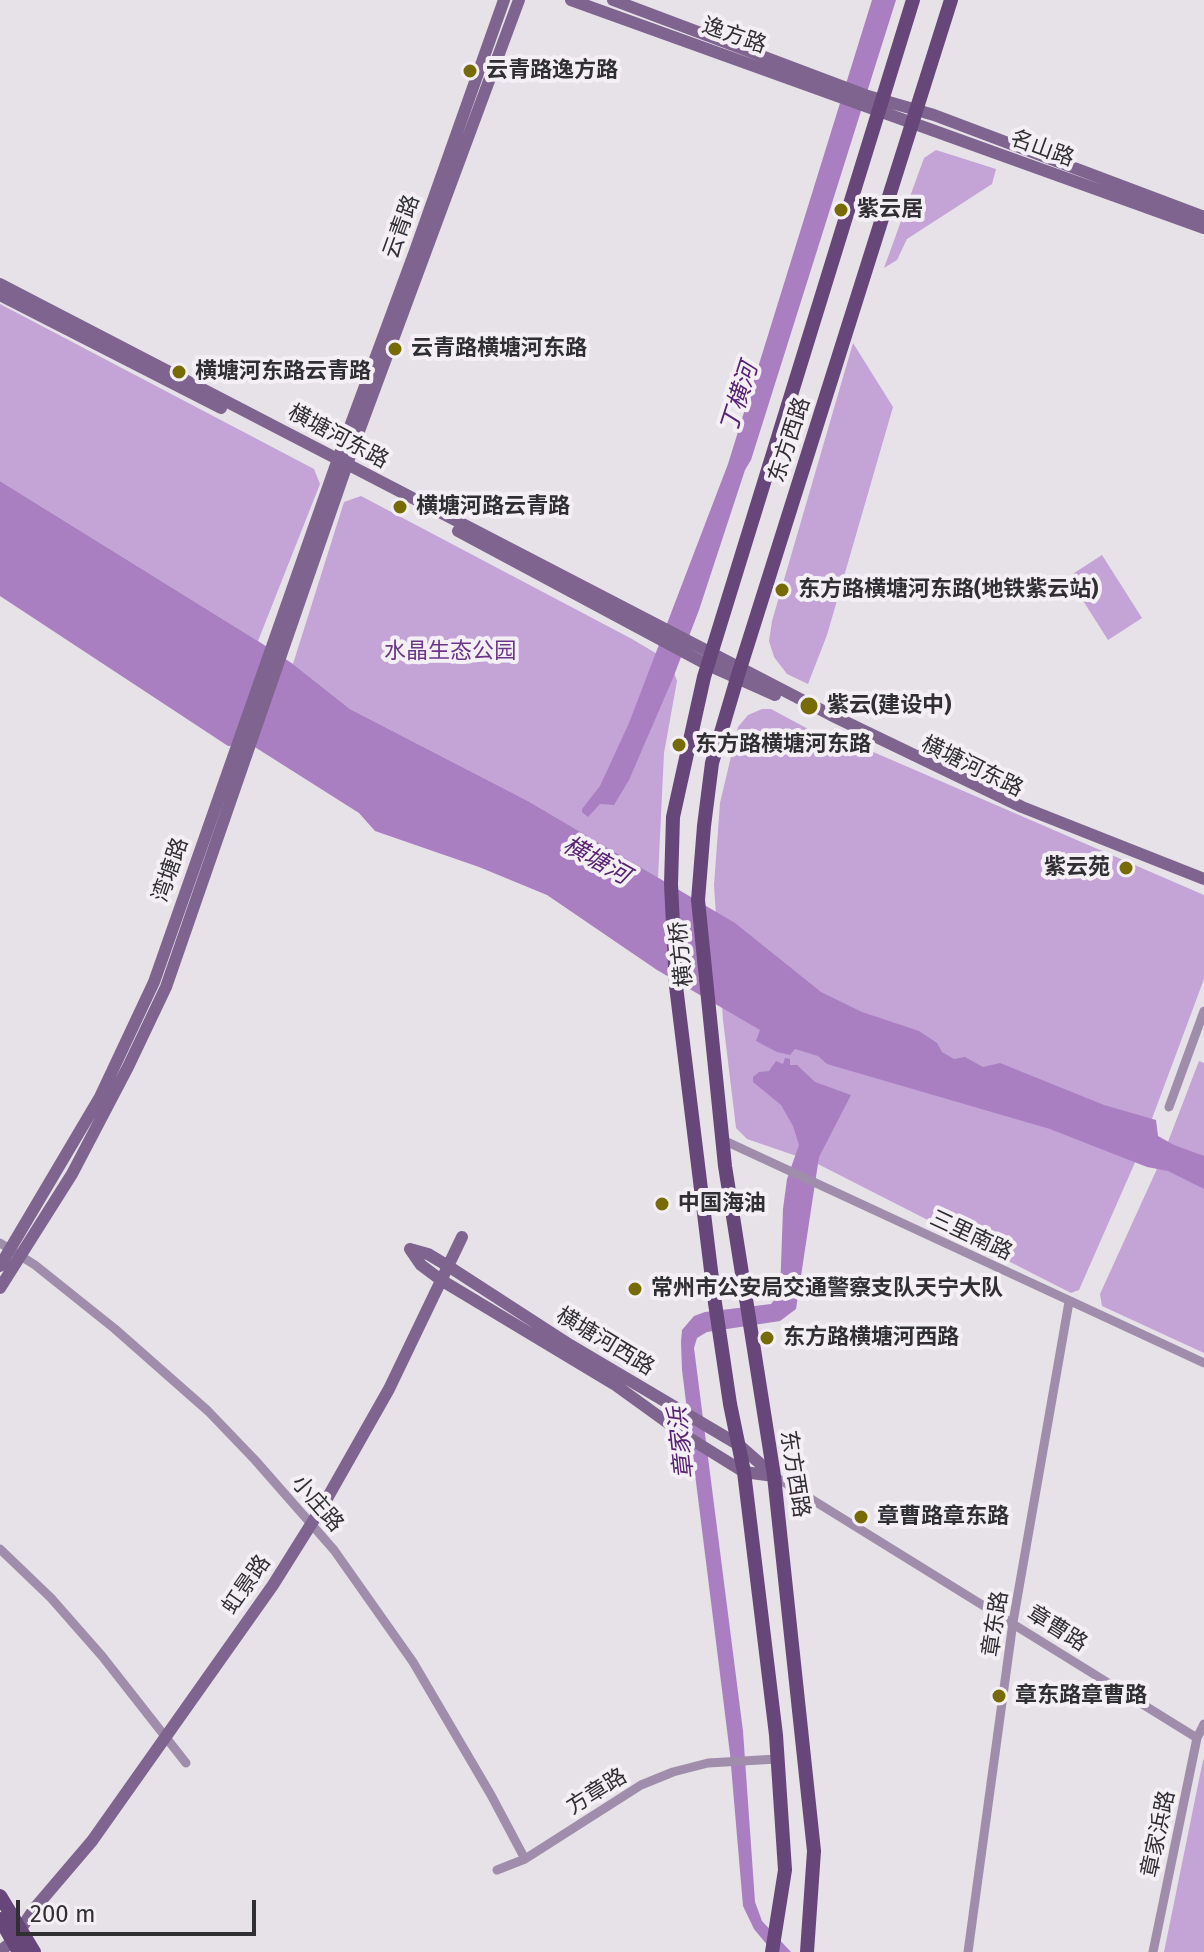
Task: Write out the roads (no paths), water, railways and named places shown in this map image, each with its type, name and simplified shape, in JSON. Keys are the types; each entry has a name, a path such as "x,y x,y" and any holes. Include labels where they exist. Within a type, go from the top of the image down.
{"main road":[{"name":"东方西路","path":"671,884 673,817 710,659 875,103 913,0"},
{"name":"东方西路","path":"698,900 712,763 951,0"},
{"name":"横方桥","path":"671,884 676,986 715,1303 739,1445"},
{"name":"横方桥","path":"698,900 709,1004"},
{"name":"东方西路","path":"709,1004 745,1304 774,1476 814,1851 807,1952"},
{"path":"739,1445 777,1759 785,1870 772,1952"},
{"path":"0,1896 13,1940"},
{"path":"0,1919 13,1940 34,1952"}],"street":[{"name":"云青路","path":"341,465 504,0"},
{"name":"云青路","path":"341,465 519,0"},
{"name":"逸方路","path":"571,0 840,90"},
{"name":"逸方路","path":"613,0 840,90"},
{"name":"名山路","path":"840,90 1204,228"},
{"name":"名山路","path":"914,117 934,115 1204,217"},
{"name":"横塘河东路","path":"0,284 710,659 1019,812 1204,886"},
{"name":"横塘河东路","path":"0,295 341,465"},
{"name":"湾塘路","path":"0,1266 100,1097 154,982 234,751 280,642 341,465"},
{"path":"0,1288 11,1250 72,1174 166,987 245,759 280,642"},
{"name":"横塘河东路","path":"738,673 1022,807 1204,879"},
{"path":"1169,1107 1204,1011"},
{"name":"三里南路","path":"723,1140 783,1165 1204,1363"},
{"name":"虹景路","path":"0,1951 13,1940 92,1841 273,1585 389,1389 462,1237"},
{"name":"横塘河西路","path":"410,1249 428,1254 570,1345 739,1445 774,1476 744,1472 686,1436 614,1384 441,1280 421,1265 410,1249"},
{"name":"小庄路","path":"11,1250 115,1329 208,1411 334,1550 413,1662 525,1859"},
{"name":"章东路","path":"968,1952 1013,1622 1069,1302"},
{"name":"章曹路","path":"774,1476 1197,1738"},
{"path":"0,1549 51,1598 102,1656 186,1763"},
{"name":"章家浜路","path":"1153,1952 1197,1738 1204,1724"},
{"name":"方章路","path":"497,1870 525,1859 641,1785 673,1772 723,1762 777,1759"}],"water":[{"path":"872,0 896,0 751,460 699,610 629,780 614,805 600,804 588,817 582,809 600,786 629,723 728,464"},
{"name":"横塘河","path":"0,481 258,641 350,709 528,801 735,923 821,992 862,1012 919,1031 954,1059 965,1057 983,1067 1000,1063 1104,1105 1156,1120 1158,1136 1204,1156 1204,1189 1168,1171 1147,1167 1050,1129 827,1064 818,1056 795,1049 790,1055 777,1052 756,1041 760,1030 657,970 547,895 479,867 375,831 359,813 250,744 228,746 0,596"},
{"path":"785,1058 815,1082 851,1095 819,1157 796,1309 780,1321 707,1332 697,1338 694,1348 743,1731 755,1902 762,1921 791,1952 773,1952 754,1929 743,1906 730,1754 681,1342 682,1330 694,1316 771,1304 780,1293 783,1209 787,1179 799,1145 781,1105 753,1082 753,1077 759,1072 769,1071 776,1061 783,1064"}],"place":[{"name":"云青路逸方路","path":"470,71"},
{"name":"紫云居","path":"841,210"},
{"name":"云青路横塘河东路","path":"395,349"},
{"name":"横塘河东路云青路","path":"179,372"},
{"name":"横塘河路云青路","path":"400,507"},
{"name":"东方路横塘河东路(地铁紫云站)","path":"782,590"},
{"name":"紫云(建设中)","path":"809,706"},
{"name":"东方路横塘河东路","path":"679,745"},
{"name":"紫云苑","path":"1126,868"},
{"name":"中国海油","path":"662,1204"},
{"name":"常州市公安局交通警察支队天宁大队","path":"635,1289"},
{"name":"东方路横塘河西路","path":"767,1338"},
{"name":"章曹路章东路","path":"861,1517"},
{"name":"章东路章曹路","path":"999,1696"}],"water label":[{"name":"丁横河","path":"740,398"},
{"name":"章家浜","path":"682,1443"}],"park label":[{"name":"水晶生态公园","path":"450,652"}]}
